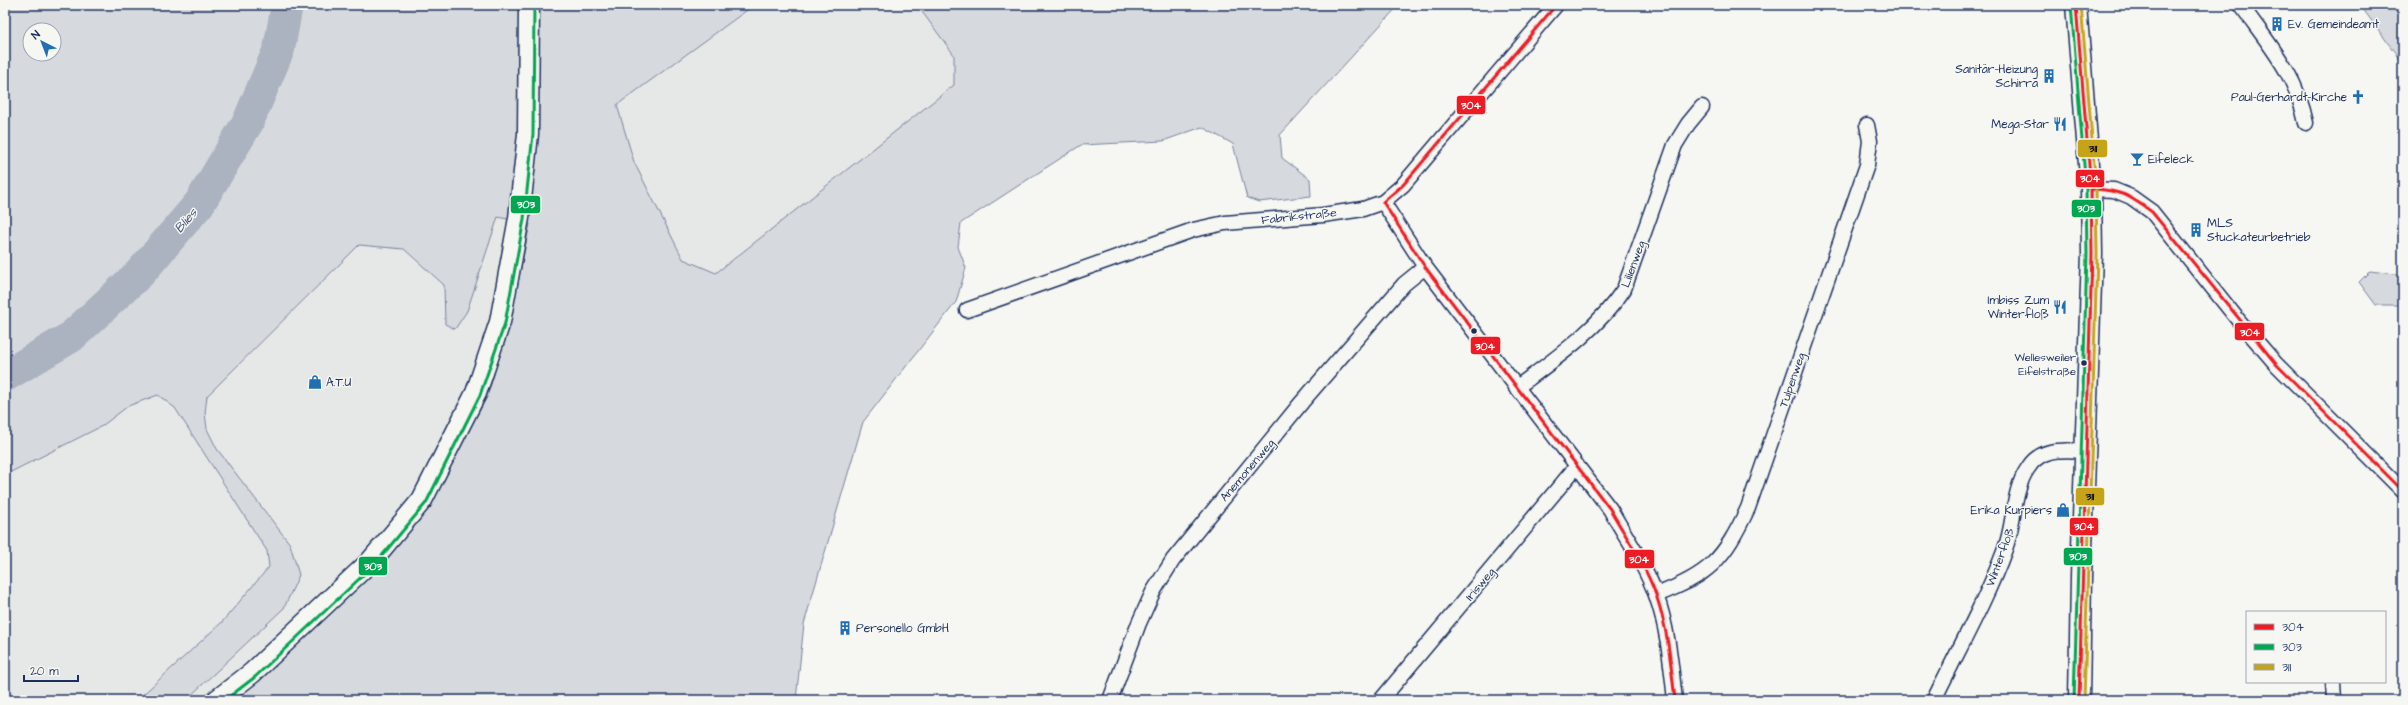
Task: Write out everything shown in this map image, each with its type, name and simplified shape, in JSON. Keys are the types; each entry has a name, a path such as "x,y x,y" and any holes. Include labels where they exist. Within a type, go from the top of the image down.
{"main road":[{"path":"217,700 252,673 372,561 422,500 476,393 500,322 519,218 528,134 529,5"},
{"path":"2076,5 2091,189 2092,254 2085,451 2079,700"}],"street":[{"name":"Fabrikstraße","path":"967,310 1193,230 1225,223 1330,214 1364,209 1383,202 1403,184 1430,154 1556,5"},
{"path":"2241,5 2283,63 2296,86 2306,123"},
{"name":"Lilienweg","path":"1516,388 1594,326 1612,308 1624,289 1675,145 1688,124 1702,107"},
{"name":"Tulpenweg","path":"1656,595 1700,575 1722,555 1732,540 1748,508 1867,165 1870,141 1868,124"},
{"path":"2091,189 2114,190 2131,198 2152,212 2239,321 2276,364 2403,490"},
{"path":"1383,202 1425,267 1576,467 1610,509 1636,552 1656,595 1664,626 1676,700"},
{"name":"Anemonenweg","path":"1110,700 1138,623 1153,592 1173,560 1302,402 1398,290 1425,267"},
{"name":"Winterfloß","path":"1934,700 1996,573 2013,519 2015,500 2028,468 2042,453 2059,450 2085,451"},
{"name":"Irisweg","path":"1381,700 1576,467"},
{"path":"2333,683 2334,700"}],"shaded area":[{"path":"5,5 754,5 617,105 634,162 683,259 716,273 954,85 954,55 917,5 1399,5 1280,135 1282,158 1310,179 1311,196 1259,202 1247,198 1233,144 1202,127 1163,141 1081,145 961,223 958,247 966,268 956,302 863,422 804,624 796,700 228,700 382,564 429,505 487,397 509,326 530,224 498,217 467,311 455,329 445,324 444,285 404,249 359,245 207,396 205,413 207,429 217,449 290,544 299,575 284,608 186,700 137,700 222,622 269,567 267,551 175,408 158,395 128,406 102,426 5,475"},
{"path":"754,5 917,5 954,55 954,85 716,274 683,259 634,162 617,105"},
{"path":"2360,5 2403,5 2403,73 2396,54"},
{"path":"498,217 530,224 509,326 487,397 429,505 382,564 228,700 186,700 284,608 290,544 217,450 207,429 205,413 207,396 359,245 404,249 444,285 445,323 467,311"},
{"path":"2370,271 2403,275 2403,305 2376,305 2359,282"},
{"path":"158,395 175,408 267,551 269,567 222,622 137,700 5,700 5,475 102,426 128,406"}],"waterway":[{"name":"Blies","path":"5,376 71,337 140,273 199,204 248,122 279,49 287,5"}],"transit line":[{"name":"303","path":"225,700 255,677 375,564 426,503 480,395 505,323 524,219 533,134 534,5"},
{"name":"304","path":"1383,202 1403,185 1556,5"},
{"name":"303","path":"2071,5 2086,189 2087,254 2074,700"},
{"name":"304","path":"2076,5 2091,189 2092,254 2079,700"},
{"name":"311","path":"2081,5 2096,189 2097,254 2084,700"},
{"name":"304","path":"2091,189 2124,194 2152,212 2276,364 2403,491"},
{"name":"304","path":"1383,202 1425,267 1610,509 1635,551 1652,584 1660,608 1668,647 1675,700"}],"place":[{"name":"Ev. Gemeindeamt","path":"2277,24"},
{"name":"Sanitär-Heizung Schirra","path":"2049,76"},
{"name":"Paul-Gerhardt-Kirche","path":"2358,97"},
{"name":"Mega-Star","path":"2060,124"},
{"name":"Eifeleck","path":"2137,159"},
{"name":"MLS Stuckateurbetrieb","path":"2196,230"},
{"name":"Imbiss Zum Winterfloß","path":"2060,307"},
{"name":"Wellesweiler Eifelstraße","path":"2084,363"},
{"name":"A.T.U","path":"315,382"},
{"name":"Erika Kurpiers","path":"2063,510"},
{"name":"Personello GmbH","path":"845,628"}]}
